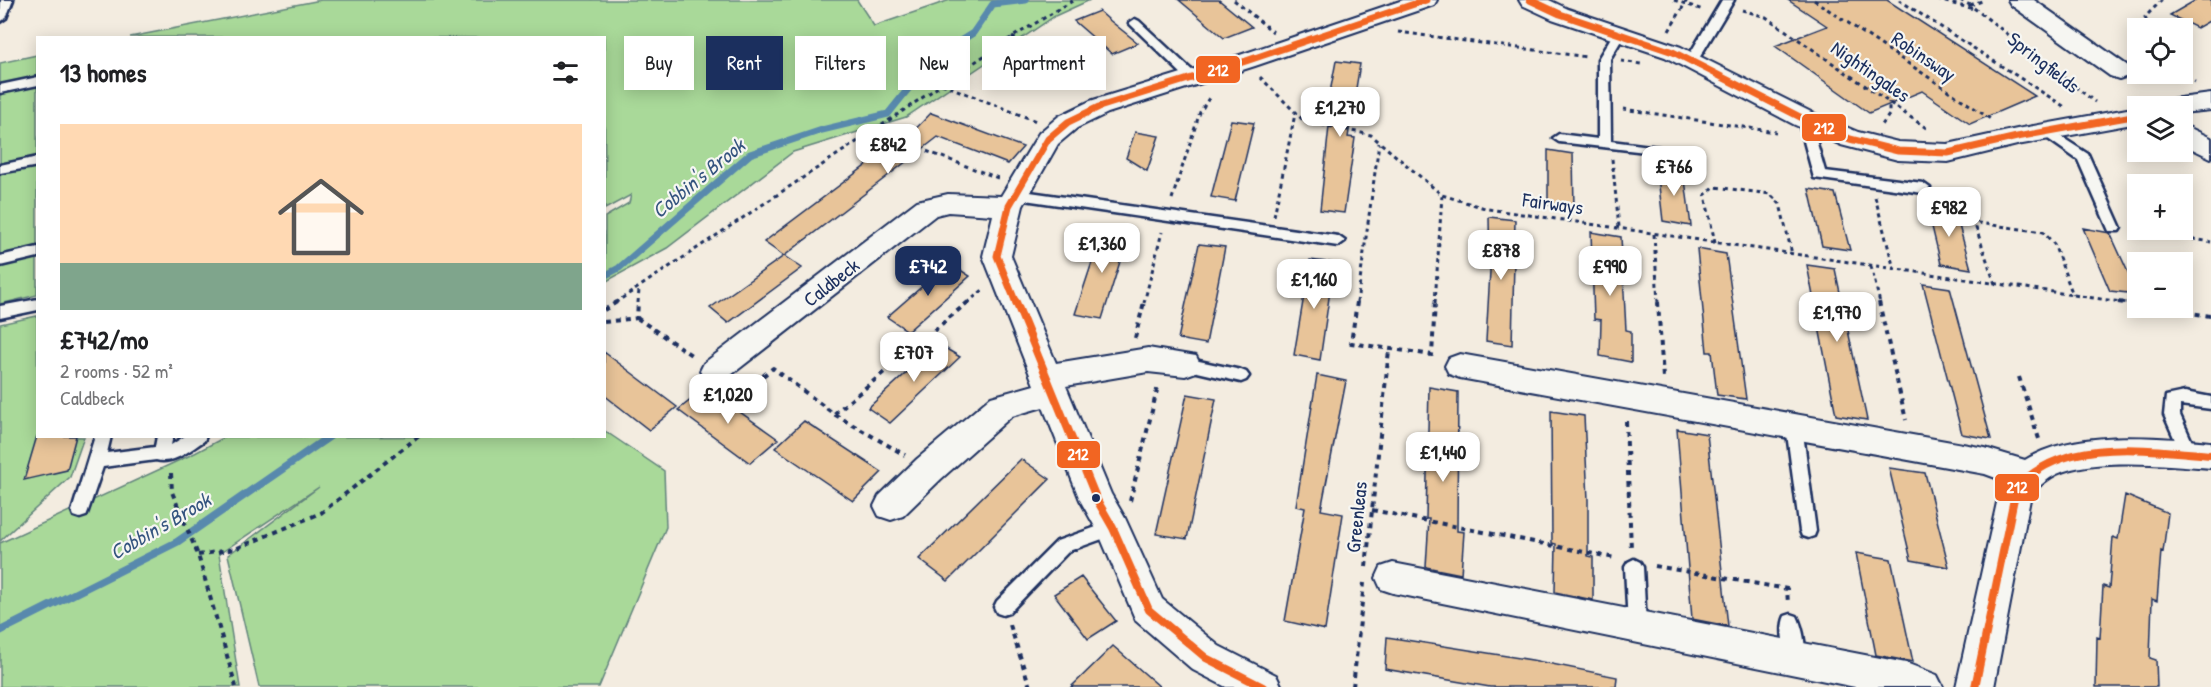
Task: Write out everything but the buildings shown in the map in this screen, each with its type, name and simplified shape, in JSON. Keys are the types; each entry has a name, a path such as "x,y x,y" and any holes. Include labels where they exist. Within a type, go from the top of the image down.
{"street":[{"path":"1263,687 1206,658 1149,610 1116,535 1097,500 996,256 1015,196 1048,139 1059,129 1089,112 1117,102 1426,0"},
{"path":"1530,0 1560,14 1620,32 1659,47 1691,62 1806,128 1898,151 1948,153 2017,136 2127,117"},
{"name":"Springfields","path":"2019,0 2119,70"},
{"path":"2193,104 2211,102"},
{"path":"2193,138 2211,149"},
{"name":"Caldbeck","path":"720,367 927,208 948,203 1015,196"},
{"path":"891,506 929,469 1002,406 1049,384 1148,360 1175,363"},
{"path":"1460,366 2037,470"},
{"path":"1975,687 2016,489 2037,470 2090,452 2200,454"},
{"path":"1393,578 1906,680 1924,687"}],"lane":[{"path":"0,18 7,0"},
{"path":"1691,62 1726,2"},
{"path":"1135,23 1193,78"},
{"path":"1608,144 1604,59 1620,32"},
{"path":"0,89 36,81"},
{"path":"1806,128 1819,175 1923,188"},
{"path":"2046,131 2083,157 2114,228"},
{"path":"1559,138 1658,151"},
{"path":"0,169 36,161"},
{"path":"1015,196 1338,241"},
{"path":"0,261 36,252"},
{"path":"0,312 36,304"},
{"path":"1175,363 1241,376"},
{"path":"2200,454 2172,415 2172,400 2185,398 2211,402"},
{"path":"1794,426 1809,531"},
{"path":"80,511 103,438"},
{"path":"165,438 168,453"},
{"path":"97,461 168,453 194,438"},
{"path":"1004,608 1063,546 1116,535"},
{"path":"1633,560 1637,626"},
{"path":"1791,622 1796,658"}],"path":[{"path":"1014,36 1074,0"},
{"path":"1234,0 1290,46"},
{"path":"1674,0 1686,2 1703,10"},
{"name":"Robinsway","path":"1814,0 2017,136"},
{"path":"1899,0 2090,123"},
{"path":"1937,0 1976,10"},
{"name":"Springfields","path":"1960,0 2127,117"},
{"path":"1970,5 1985,0"},
{"path":"2146,18 2145,16 2162,0"},
{"path":"1659,47 1686,2"},
{"name":"Nightingales","path":"1726,2 1766,17 1959,151"},
{"path":"1766,17 1771,14"},
{"path":"1246,61 1304,121 1371,135 1442,195 1432,355 1351,343 1379,143"},
{"path":"606,309 639,289 933,90"},
{"path":"958,90 1059,129"},
{"path":"1098,90 1117,102"},
{"path":"1881,125 1889,115 1889,102"},
{"path":"1605,106 1806,128"},
{"path":"1271,231 1295,114"},
{"path":"873,131 1015,196"},
{"path":"1608,144 1618,227"},
{"path":"1870,182 1894,269"},
{"path":"1715,243 1705,195 1714,187 1770,194 1780,204 1792,254"},
{"name":"Fairways","path":"1442,195 1488,209 2127,303"},
{"path":"1995,284 1976,228 1978,223 2043,232 2054,244 2073,295"},
{"path":"1654,234 1665,403"},
{"path":"2193,239 2211,242"},
{"path":"1871,266 1912,447"},
{"path":"834,414 1003,273"},
{"path":"638,318 639,289"},
{"path":"2193,313 2211,316"},
{"path":"606,322 638,318 720,367 754,383 773,368 834,414 929,469"},
{"name":"Greenleas","path":"1353,687 1389,350"},
{"path":"1116,535 1175,363"},
{"path":"2019,377 2037,470"},
{"path":"1626,396 1633,560"},
{"path":"198,555 235,549 321,513 416,438"},
{"path":"168,453 172,492 198,555 236,687"},
{"path":"1372,510 1787,589 1791,622"},
{"path":"1004,608 1030,687"}],"green space":[{"path":"321,0 857,0 874,26 950,0 1090,0 1055,16 1025,36 982,36 982,65 970,74 970,36 898,36 898,90 946,90 906,117 793,152 667,248 606,281 606,216 629,203 631,195 606,208 606,36 135,36"},
{"path":"36,55 36,295 0,304 0,63"},
{"path":"36,316 36,438 84,438 70,477 0,541 0,324"},
{"path":"606,432 664,471 666,527 599,687 259,687 228,555 319,487 219,554 240,687 0,687 0,543 223,438 606,438"}],"waterway":[{"name":"Cobbin's Brook","path":"606,275 619,268 750,154 822,130 888,114 933,58 973,33 993,4 1026,0"},
{"name":"Cobbin's Brook","path":"0,631 177,542 327,438"}],"transit line":[{"name":"212","path":"1263,687 1206,658 1149,610 1113,528 1097,500 997,256 1009,206 1048,139 1068,122 1099,107 1246,61 1426,0"},
{"name":"212","path":"1530,0 1560,14 1673,52 1804,119 1850,139 1898,151 1948,153 2017,137 2127,117"},
{"name":"212","path":"1975,687 2016,489 2023,481 2049,463 2085,453 2128,450 2211,455"}]}
